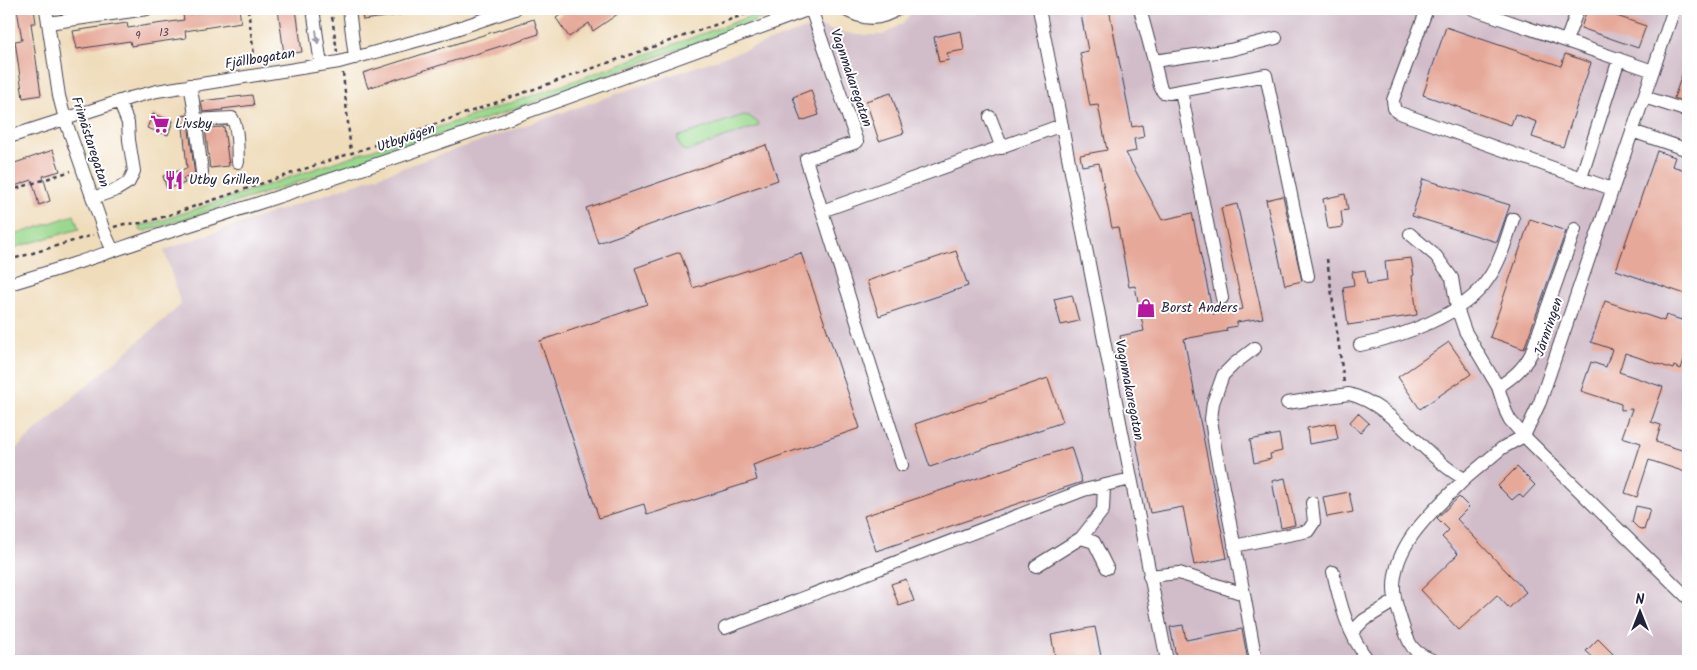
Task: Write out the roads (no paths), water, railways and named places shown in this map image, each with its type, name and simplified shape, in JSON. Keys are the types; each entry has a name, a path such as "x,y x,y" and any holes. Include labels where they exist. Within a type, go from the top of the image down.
{"street":[{"name":"Frimästaregatan","path":"46,9 59,96 65,119 104,231 113,251"},
{"path":"48,23 117,11 146,9"},
{"path":"313,9 321,65"},
{"path":"349,9 355,58"},
{"path":"472,9 474,22"},
{"name":"Fjällbogatan","path":"9,137 119,101 157,91 340,62 438,34 514,9"},
{"name":"Vagnmakaregatan","path":"810,9 856,142 806,159 902,465"},
{"name":"Utbyvägen","path":"9,284 242,210 509,118 810,9"},
{"path":"844,9 857,16 872,18 883,17 897,9"},
{"name":"Vagnmakaregatan","path":"1039,9 1166,661"},
{"path":"1140,9 1163,92 1181,91 1266,74 1308,276"},
{"path":"1427,9 1393,100 1394,108 1397,112 1612,189"},
{"path":"1473,9 1499,13 1566,41 1653,71"},
{"path":"1566,41 1578,9"},
{"name":"Järnringen","path":"1524,436 1540,402 1653,71 1670,10"},
{"path":"1154,62 1230,50 1276,38"},
{"path":"1581,178 1619,59"},
{"path":"190,85 202,172"},
{"path":"1181,91 1222,298"},
{"path":"1644,97 1688,111"},
{"path":"93,198 116,190 128,182 134,170 128,140 128,123 119,101"},
{"path":"990,117 1002,148"},
{"path":"196,120 232,118 234,120 238,162"},
{"path":"822,210 1002,148 1062,125"},
{"path":"1632,130 1688,150"},
{"path":"1360,345 1388,339 1404,333 1457,308 1479,291 1500,258 1513,219"},
{"path":"1498,387 1516,374 1532,354 1574,233 1594,244"},
{"path":"1410,234 1436,256 1452,278 1457,308 1465,331 1498,387 1510,420 1688,598"},
{"path":"1256,348 1234,364 1223,375 1213,403 1211,419 1256,661"},
{"path":"1287,402 1349,394 1359,396 1378,408 1450,472 1464,479"},
{"path":"1435,661 1419,654 1412,648 1407,638 1395,600 1394,580 1398,563 1417,528 1464,479 1502,448 1524,436"},
{"path":"725,628 1084,490 1131,479"},
{"path":"1036,566 1081,538 1103,510 1104,486"},
{"path":"1234,546 1308,531 1314,522 1312,503"},
{"path":"1081,538 1094,542 1108,568"},
{"path":"1333,572 1340,604 1362,653 1368,661"},
{"path":"1150,576 1179,573 1244,594"},
{"path":"1352,632 1364,620 1395,600"}],"place":[{"name":"Livsby","path":"160,124"},
{"name":"Utby Grillen","path":"174,180"},
{"name":"Borst Anders","path":"1146,308"}]}
